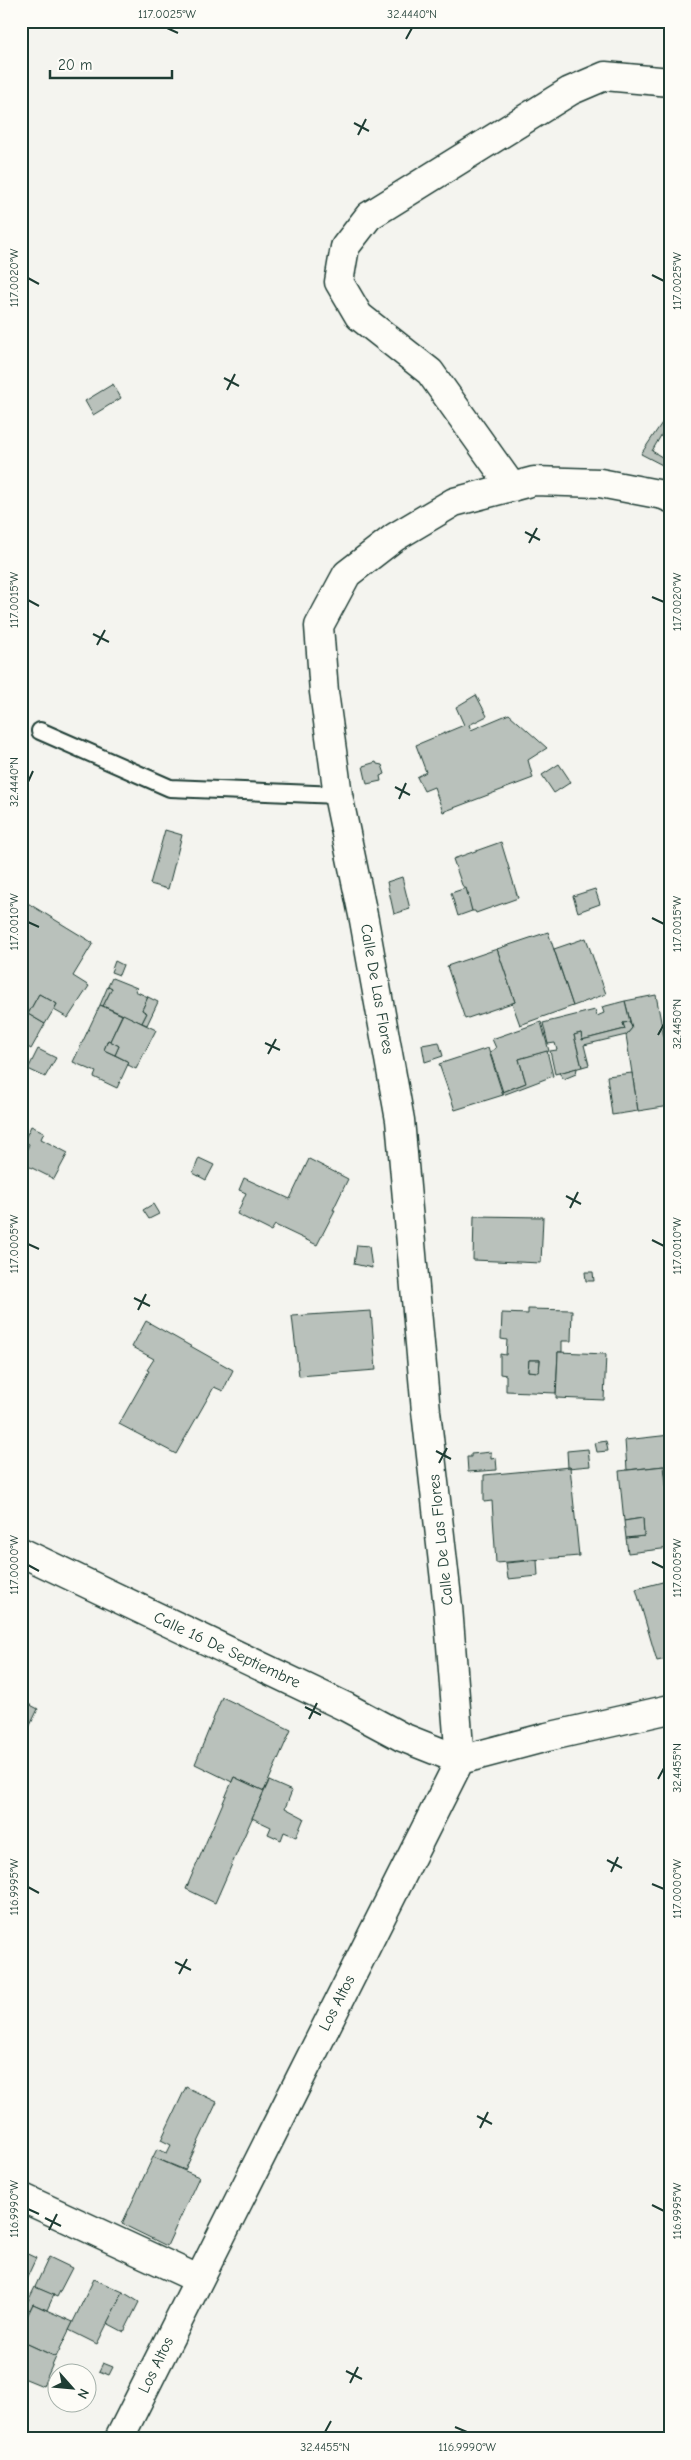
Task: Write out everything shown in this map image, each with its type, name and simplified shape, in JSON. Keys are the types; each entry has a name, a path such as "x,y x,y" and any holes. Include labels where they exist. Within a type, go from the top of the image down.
{"street":[{"path":"512,487 430,372 359,316 339,282 345,247 369,216 570,91 605,76 670,82"},
{"name":"Calle De Las Flores","path":"460,1760 448,1607 426,1411 400,1120 364,920 338,795 324,692 319,626 347,574 395,537 454,502 534,482 600,483 663,494 670,498"},
{"name":"Calle 16 De Septiembre","path":"21,1552 346,1707 402,1737 460,1760"},
{"path":"460,1760 547,1737 670,1709"},
{"name":"Los Altos","path":"119,2439 460,1760"},
{"path":"21,2197 198,2279"}],"lane":[{"path":"40,731 170,788 338,795"}],"building":[{"path":"113,384 121,398 93,415 85,401"},
{"path":"670,411 670,436 663,432 652,451 670,462 670,469 641,454"},
{"path":"476,695 487,716 469,725 471,730 509,714 547,748 528,760 533,778 443,812 434,787 424,791 417,777 426,772 416,745 464,725 456,707"},
{"path":"376,762 382,765 385,774 380,776 381,781 367,784 363,766"},
{"path":"559,764 571,782 554,793 542,775"},
{"path":"165,830 182,835 168,889 150,884"},
{"path":"501,842 518,898 476,913 472,911 466,895 469,894 462,885 453,859"},
{"path":"402,877 410,909 394,914 387,882"},
{"path":"466,888 472,911 458,916 451,893"},
{"path":"595,889 600,904 578,912 573,896"},
{"path":"21,899 93,943 73,976 89,986 68,1018 54,1010 57,1004 39,994 28,1014 45,1024 31,1049 21,1043"},
{"path":"548,932 573,1006 520,1025 512,1003 515,1002 497,949"},
{"path":"586,938 606,994 573,1006 554,949"},
{"path":"497,949 515,1002 465,1019 447,966"},
{"path":"115,961 123,965 119,975 111,972"},
{"path":"112,978 137,988 135,991 148,997 142,1010 147,1013 142,1023 103,1006 112,988 108,986"},
{"path":"108,986 112,988 103,1006 100,1005"},
{"path":"39,994 57,1004 45,1024 28,1014"},
{"path":"656,995 670,1069 670,1106 638,1111 626,1035 632,1028 625,1001"},
{"path":"148,997 158,1002 147,1025 142,1023 147,1013 142,1010"},
{"path":"625,1001 630,1022 623,1023 625,1029 582,1040 581,1033 574,1035 582,1067 555,1074 550,1051 557,1050 555,1043 548,1044 543,1023 595,1010 597,1016 604,1013 602,1007"},
{"path":"100,1005 122,1015 104,1050 129,1062 117,1088 94,1077 96,1072 73,1062"},
{"path":"123,1014 156,1030 136,1069 128,1065 129,1062 115,1055 119,1046 110,1041"},
{"path":"541,1022 549,1051 519,1059 526,1083 503,1092 490,1052 496,1048 492,1039"},
{"path":"630,1022 632,1028 626,1035 584,1045 589,1065 582,1067 574,1035 581,1033 582,1040 625,1029 623,1023"},
{"path":"108,1040 119,1046 115,1055 104,1050"},
{"path":"439,1042 443,1056 425,1062 422,1045"},
{"path":"488,1048 503,1095 455,1110 439,1064"},
{"path":"38,1049 56,1058 45,1077 28,1069"},
{"path":"547,1051 553,1076 503,1095 503,1092 526,1083 519,1059"},
{"path":"577,1068 576,1074 564,1079 559,1073"},
{"path":"632,1073 638,1111 612,1115 607,1076"},
{"path":"31,1126 44,1132 41,1139 68,1153 54,1179 22,1163 29,1144 24,1141"},
{"path":"199,1158 214,1165 206,1180 193,1173"},
{"path":"309,1159 348,1179 317,1245 275,1225 271,1231 237,1214 246,1193 239,1190 244,1178 290,1199"},
{"path":"153,1204 159,1214 149,1219 143,1210"},
{"path":"474,1216 543,1217 541,1263 473,1260"},
{"path":"357,1245 369,1246 372,1268 354,1264"},
{"path":"585,1272 593,1272 594,1281 586,1281"},
{"path":"528,1309 572,1310 571,1341 562,1341 562,1352 558,1352 556,1393 506,1391 506,1375 500,1374 500,1354 506,1355 507,1340 501,1339 502,1313 528,1314","holes":["529,1360 540,1360 539,1372 528,1371"]},
{"path":"371,1311 376,1370 299,1376 292,1316"},
{"path":"146,1321 233,1370 223,1391 214,1387 176,1454 119,1424 154,1359 132,1347"},
{"path":"558,1352 606,1354 604,1400 556,1398"},
{"path":"529,1360 540,1360 539,1372 528,1371"},
{"path":"670,1435 670,1473 665,1473 664,1466 627,1470 625,1440"},
{"path":"606,1441 608,1451 597,1452 595,1443"},
{"path":"588,1449 590,1466 568,1468 567,1451"},
{"path":"491,1452 491,1459 496,1458 497,1470 468,1472 467,1457 471,1457 471,1454"},
{"path":"664,1466 670,1520 670,1548 628,1553 626,1538 644,1536 643,1518 624,1521 619,1471"},
{"path":"570,1467 579,1556 496,1563 492,1501 484,1502 484,1475"},
{"path":"643,1518 644,1536 626,1538 624,1521"},
{"path":"537,1560 538,1576 508,1579 506,1563"},
{"path":"670,1580 670,1658 657,1661 636,1589"},
{"path":"222,1697 291,1730 264,1791 234,1777 232,1782 195,1764"},
{"path":"21,1700 38,1709 21,1744"},
{"path":"234,1777 264,1791 215,1903 186,1889"},
{"path":"269,1781 292,1791 285,1808 304,1818 296,1837 284,1832 281,1840 268,1834 271,1827 252,1818"},
{"path":"186,2087 217,2102 185,2170 153,2157 157,2149 167,2153 171,2145 161,2140"},
{"path":"153,2157 199,2177 167,2246 122,2224"},
{"path":"21,2251 36,2258 23,2286 26,2288 21,2296"},
{"path":"49,2257 72,2268 57,2297 35,2287"},
{"path":"94,2279 123,2292 97,2344 69,2330"},
{"path":"35,2287 54,2295 47,2310 33,2304 30,2310 25,2307"},
{"path":"123,2292 139,2302 124,2332 107,2323"},
{"path":"33,2304 73,2322 56,2357 21,2341 21,2329"},
{"path":"21,2341 56,2357 54,2362 48,2362 48,2375 43,2386 21,2377"},
{"path":"103,2363 113,2367 109,2375 99,2371"}]}
